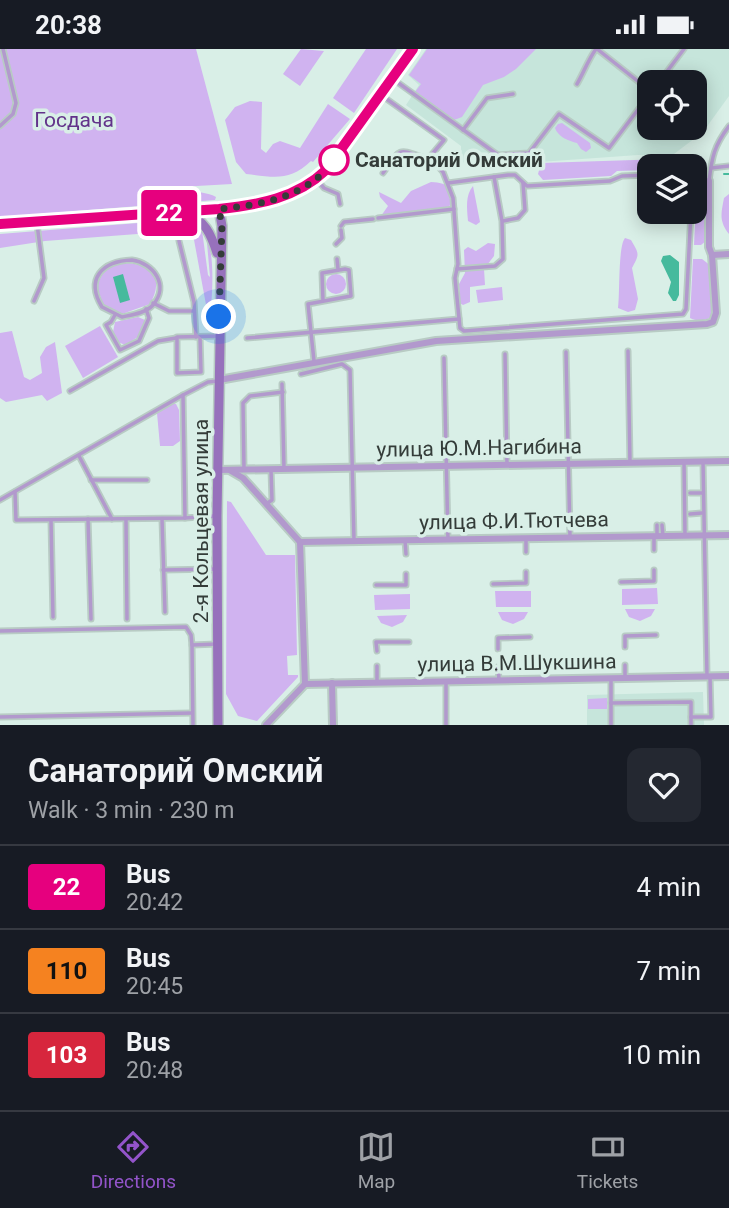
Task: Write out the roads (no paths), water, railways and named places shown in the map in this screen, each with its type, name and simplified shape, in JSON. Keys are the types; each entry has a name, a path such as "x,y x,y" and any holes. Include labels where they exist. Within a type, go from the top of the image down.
{"main road":[{"path":"0,224 253,206 276,199 316,179 332,163 413,49"},
{"name":"2-я Кольцевая улица","path":"218,725 219,317 216,227 219,209"},
{"name":"2-я Кольцевая улица","path":"219,209 222,226 219,317"},
{"path":"179,212 202,222 211,235 217,253"}],"street":[{"path":"219,380 436,341 707,324 716,318 712,255 709,247 709,181"},
{"path":"712,255 729,254"},
{"name":"улица Ю.М.Нагибина","path":"219,470 729,461"},
{"path":"229,470 243,478 300,542 305,684 266,725"},
{"name":"улица Ф.И.Тютчева","path":"300,542 729,535"},
{"name":"улица В.М.Шукшина","path":"305,684 729,676"},
{"path":"332,683 333,725"}],"lane":[{"path":"0,126 13,114 16,103 3,49"},
{"path":"577,84 596,49 637,82"},
{"path":"668,70 682,50"},
{"path":"393,79 498,155 529,153 559,114 609,148 637,109"},
{"path":"463,130 487,98 513,94"},
{"path":"381,95 444,140 431,158"},
{"path":"709,181 710,161 719,140 729,127"},
{"path":"383,173 401,151 406,150 431,158 443,172 454,209 457,269 455,278 460,328 464,331 683,314 686,309 690,224"},
{"path":"711,167 729,166"},
{"path":"448,183 516,175 527,186 610,181 622,176 637,175"},
{"path":"457,269 495,266 501,262 502,221 494,177"},
{"path":"316,179 324,188 338,194 340,204"},
{"path":"502,221 523,215 526,205 523,183"},
{"path":"336,244 342,238 341,228 344,222 454,209"},
{"path":"34,301 44,278 37,222"},
{"path":"177,337 177,373 201,372 194,311 179,241"},
{"path":"337,259 338,269"},
{"path":"121,260 140,261 153,269 159,282 153,303 131,316 115,315 102,307 94,288 96,278 111,263 121,260"},
{"path":"314,363 308,305 349,298 352,294 351,273 345,269 322,273 323,301"},
{"path":"153,303 169,310 194,311"},
{"path":"115,315 106,325 120,350 139,341 149,318 146,309"},
{"path":"247,338 459,319"},
{"path":"70,391 158,341 177,337 219,336"},
{"path":"628,351 630,463"},
{"path":"566,352 570,537"},
{"path":"505,354 507,465"},
{"path":"444,358 448,540"},
{"path":"301,374 342,364 350,370 354,541"},
{"path":"0,501 183,395 208,382 219,380"},
{"path":"282,384 284,469"},
{"path":"244,470 243,403 250,396 283,392"},
{"path":"183,395 185,518"},
{"path":"79,456 112,519"},
{"path":"691,717 710,717 702,513 703,461"},
{"path":"684,462 685,535"},
{"path":"266,504 271,500 271,469"},
{"path":"91,480 147,480"},
{"path":"15,492 16,520 126,520 217,516"},
{"path":"690,493 702,493"},
{"path":"690,513 702,513"},
{"path":"88,519 91,619"},
{"path":"162,519 165,612"},
{"path":"51,520 53,617"},
{"path":"126,520 127,619"},
{"path":"657,525 658,536"},
{"path":"654,550 663,525"},
{"path":"526,538 526,552"},
{"path":"405,540 406,554"},
{"path":"163,570 217,569"},
{"path":"621,582 654,581 654,570"},
{"path":"494,584 527,583 526,572"},
{"path":"376,585 406,585 406,574"},
{"path":"0,631 186,627 191,635 192,645 193,725"},
{"path":"625,647 625,636 656,635"},
{"path":"498,649 498,638 530,637"},
{"path":"377,650 376,642 409,642"},
{"path":"192,645 217,644"},
{"path":"625,665 625,678"},
{"path":"377,666 377,683"},
{"path":"498,667 499,680"},
{"path":"611,678 611,725"},
{"path":"446,681 446,725"},
{"path":"611,703 691,702 691,725"},
{"path":"0,717 192,713"}],"waterway":[{"path":"724,174 729,174"}],"place":[{"name":"Санаторий Омский","path":"334,160"}],"park label":[{"name":"Госдача","path":"74,120"}]}
